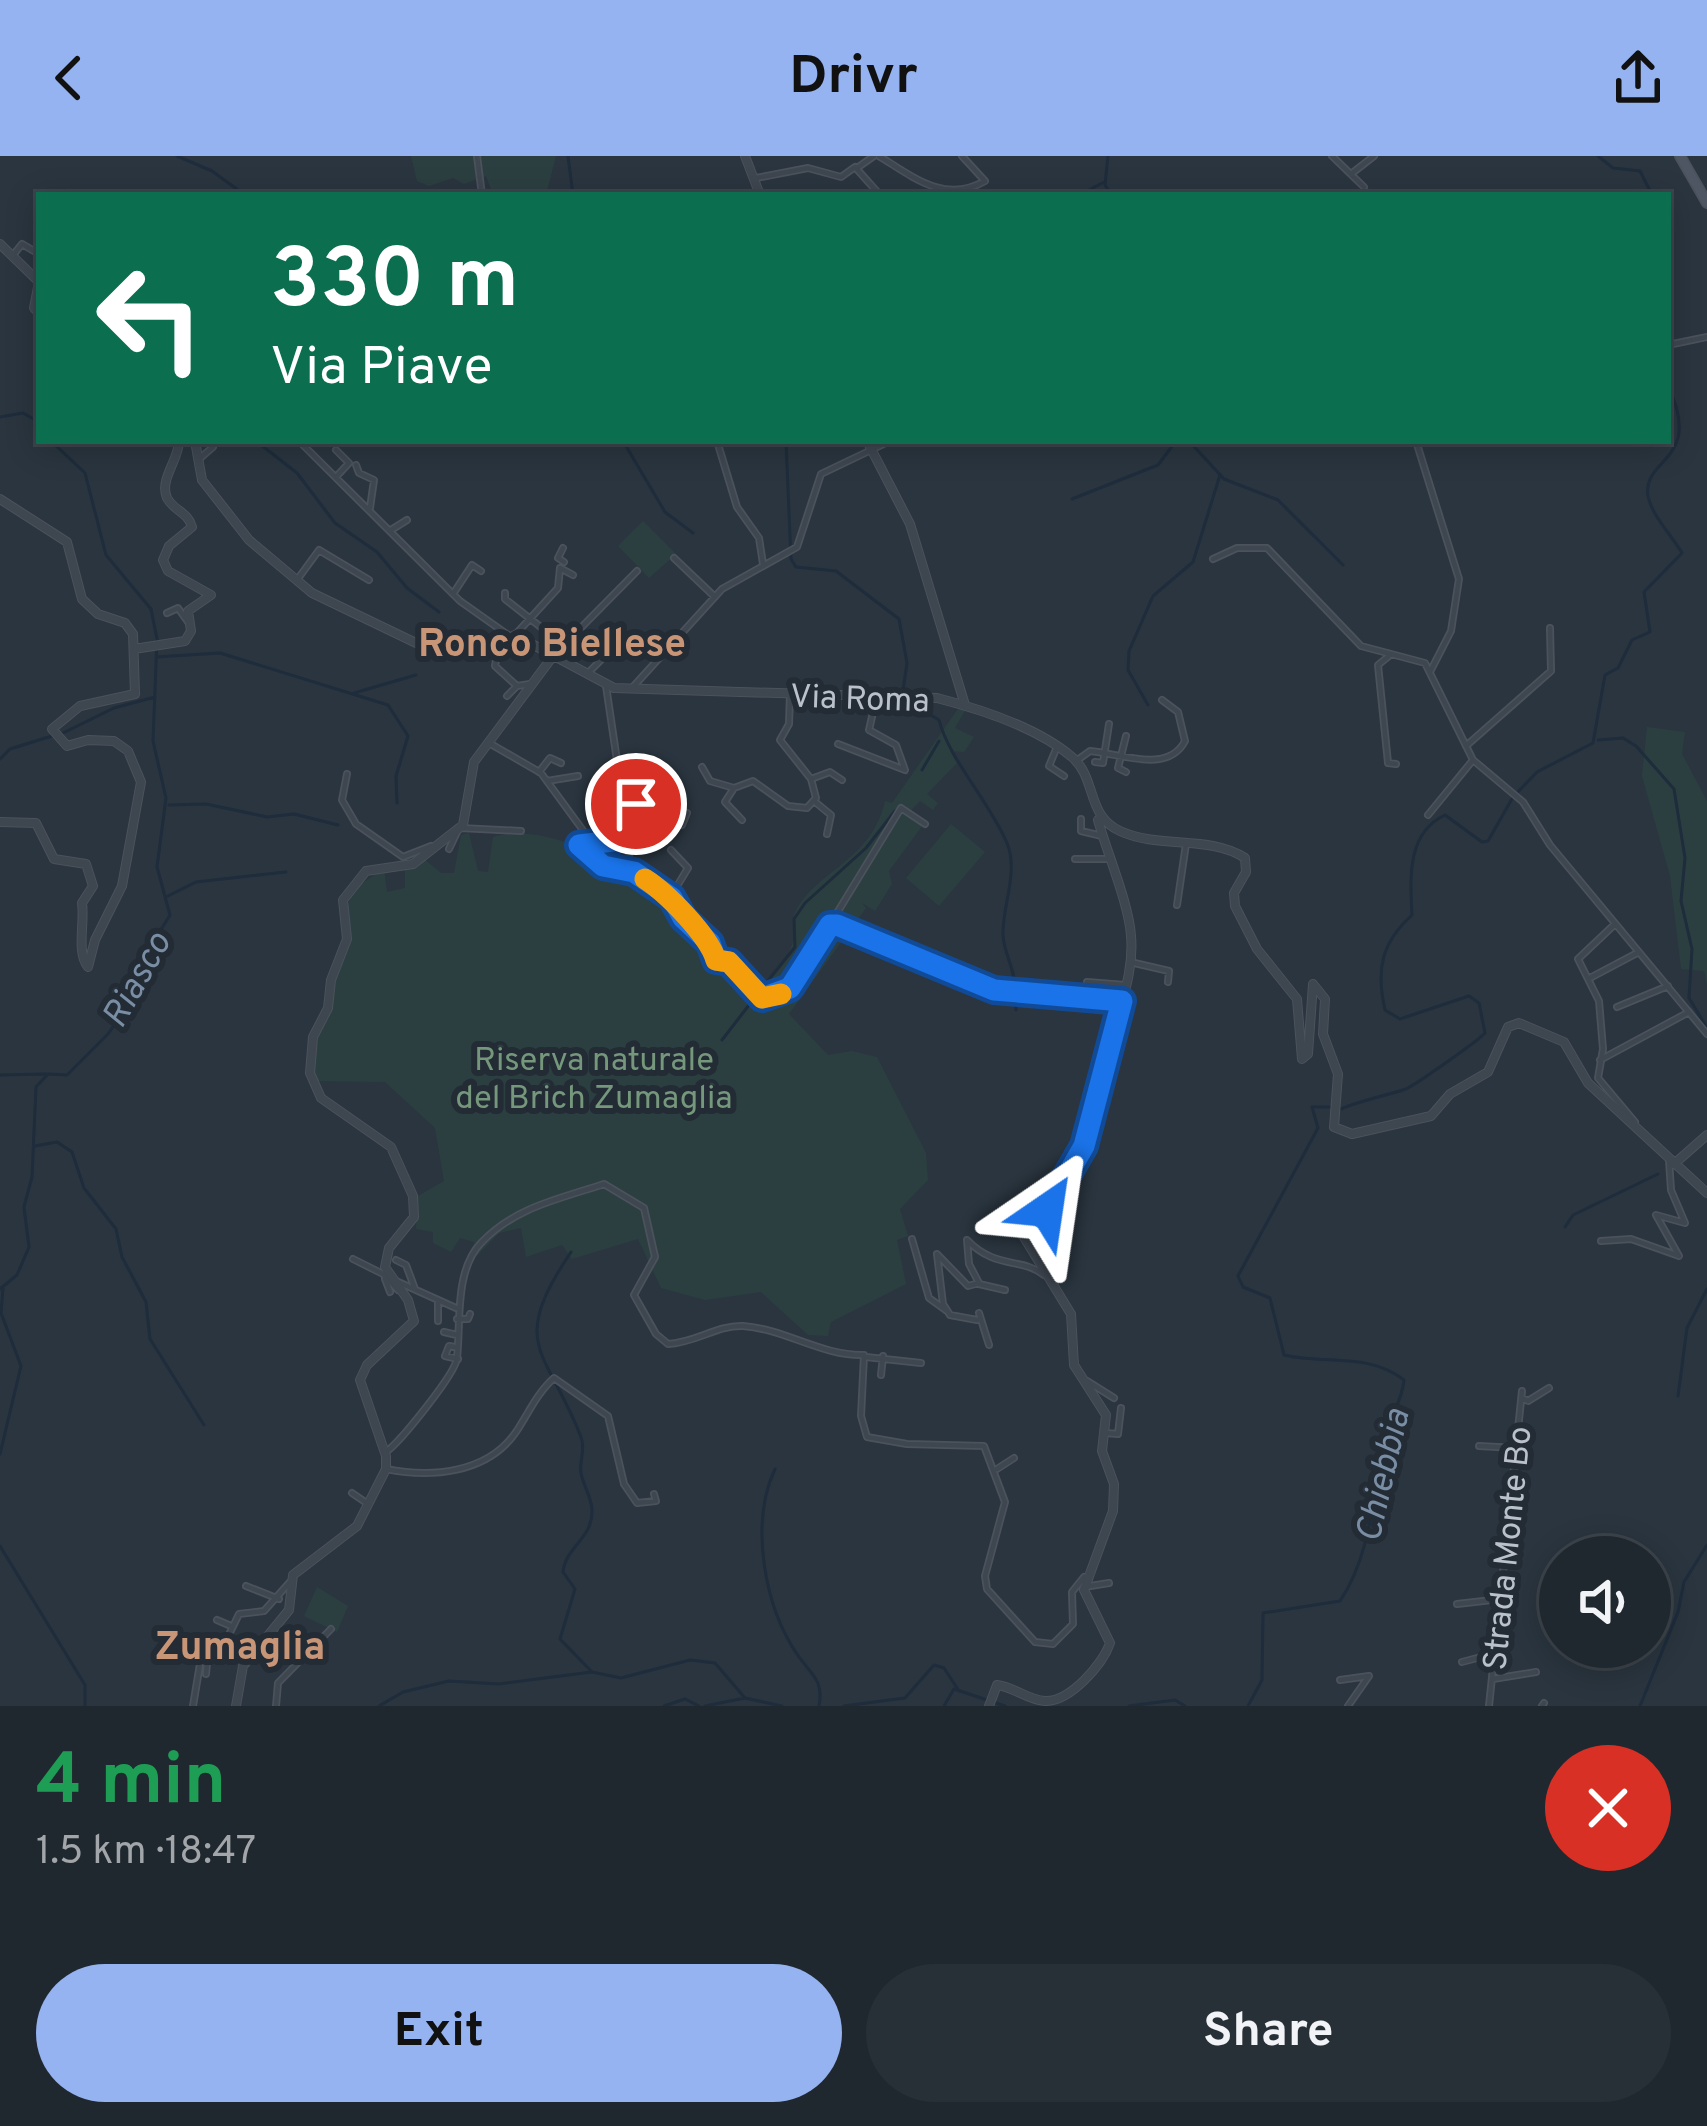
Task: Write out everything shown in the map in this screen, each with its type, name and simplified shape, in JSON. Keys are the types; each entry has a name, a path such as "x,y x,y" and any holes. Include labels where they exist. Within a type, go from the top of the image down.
{"main road":[{"path":"1679,156 1707,203"}],"street":[{"path":"477,156 482,192"},
{"path":"745,156 759,192"},
{"path":"754,179 808,168 841,178 877,156 914,180 955,190 985,181 962,156"},
{"path":"1332,156 1364,187"},
{"path":"1351,174 1374,156"},
{"path":"857,168 877,192"},
{"path":"14,254 22,244 36,252"},
{"path":"1,246 36,279"},
{"path":"1671,344 1707,337"},
{"path":"134,649 174,645 190,631 188,610 211,595 169,571 163,560 169,546 191,527 189,517 170,503 165,487 178,444"},
{"path":"195,444 202,480 249,539 312,593 406,641 498,649"},
{"path":"302,444 453,594 513,636"},
{"path":"718,444 737,506 759,538 764,564"},
{"path":"1417,444 1459,579 1454,618 1430,676"},
{"path":"632,688 715,597 789,553 802,537 821,474 869,446 910,524 965,705"},
{"path":"198,460 213,447"},
{"path":"336,450 350,463 336,477"},
{"path":"356,465 359,473 374,480 370,508"},
{"path":"0,500 67,542 82,598 98,614 130,626 135,694 80,706 52,729 67,746 88,740 114,741 128,751 141,782 122,886 88,967 81,946 86,924 82,902 93,886 86,864 54,860 36,824 0,822"},
{"path":"391,530 407,520"},
{"path":"563,548 558,558 573,575"},
{"path":"1214,559 1238,548 1268,548 1349,636 1389,656 1421,661 1473,760 1518,797 1550,845 1707,1034"},
{"path":"297,580 319,550 369,580"},
{"path":"674,558 715,597"},
{"path":"453,594 472,565 481,571"},
{"path":"517,686 495,666 498,649 558,588 555,576 562,566"},
{"path":"448,849 460,828 474,762 562,643 583,630 637,572"},
{"path":"505,593 505,599 562,643"},
{"path":"167,613 178,608 189,624 174,645"},
{"path":"1466,746 1551,671 1550,628"},
{"name":"Via Roma","path":"513,636 606,686 902,694 965,705 1084,763"},
{"path":"586,675 603,658 608,640"},
{"path":"1389,656 1378,665 1385,707 1383,747 1388,763 1396,764"},
{"path":"507,696 517,686 535,683"},
{"path":"606,686 619,774 627,777 636,804"},
{"path":"790,694 789,724 780,740 811,779 814,801 831,815 827,834"},
{"path":"838,744 905,770 896,745 869,730 877,694"},
{"path":"866,1357 861,1416 867,1436 907,1444 974,1442 984,1446 997,1469 1006,1502 985,1576 993,1599 1035,1642 1053,1644 1073,1624 1072,1592 1084,1582 1113,1511 1114,1484 1102,1451 1106,1415 1074,1365 1071,1314 1019,1229 1041,1217 1080,1157 1130,962 1130,923 1084,763 1090,751 1164,761 1185,746 1178,712 1162,700"},
{"path":"1084,763 1103,763 1109,724"},
{"path":"1126,736 1118,767 1126,772"},
{"path":"489,743 539,772 588,841 598,843"},
{"path":"1057,747 1049,766 1064,776"},
{"path":"539,772 550,758 561,763"},
{"path":"1427,815 1473,760"},
{"path":"702,767 710,781 734,788 753,781 796,809 814,801"},
{"path":"811,779 830,772 842,780"},
{"path":"347,774 342,800 356,824 404,857 460,828 521,831"},
{"path":"547,781 578,776"},
{"path":"734,788 725,802 742,820"},
{"path":"619,841 636,804 653,796"},
{"path":"714,935 726,961 762,998 790,988 901,808 925,824"},
{"path":"682,825 687,813"},
{"path":"1081,819 1081,831 1186,844 1246,858 1247,867 1233,899 1274,975 1297,999 1302,1060 1308,1049 1312,985 1321,992 1323,1034 1338,1074 1331,1115 1334,1126 1352,1134 1431,1116 1450,1094 1488,1072 1508,1027 1516,1022 1564,1042 1588,1083 1707,1193"},
{"path":"633,838 579,845 603,866 634,872 670,896 683,918 710,943 716,960 726,961"},
{"path":"619,841 628,851 629,863"},
{"path":"1177,905 1186,844"},
{"path":"390,1292 385,1267 389,1248 414,1217 411,1190 386,1140 341,1115 312,1082 310,1051 347,939 346,893 366,872 413,864 430,845"},
{"path":"628,851 650,846"},
{"path":"670,896 688,868 671,850"},
{"path":"1075,859 1107,854"},
{"path":"1615,924 1579,957 1599,1000 1603,1086 1645,1138"},
{"path":"830,925 994,990 1122,1001"},
{"path":"1588,980 1639,952"},
{"path":"1130,962 1169,971 1168,982"},
{"path":"1087,982 1125,985"},
{"path":"1617,1007 1668,986"},
{"path":"1600,1060 1689,1012"},
{"path":"1662,1173 1707,1136"},
{"path":"1601,1240 1631,1239 1679,1256 1656,1215 1685,1223 1671,1190 1671,1163"},
{"path":"385,1452 413,1429 458,1359 456,1308 483,1241 540,1201 604,1184 644,1208 656,1257 634,1295 656,1334 668,1345 726,1327 748,1326 835,1356 921,1363"},
{"path":"912,1239 929,1298 947,1310 978,1317 989,1345"},
{"path":"979,1284 967,1240 996,1263 1038,1269 1056,1287"},
{"path":"947,1310 938,1254 961,1284 1004,1290"},
{"path":"352,1259 456,1308"},
{"path":"396,1260 406,1265 415,1289"},
{"path":"193,1706 201,1655 223,1647 242,1612 264,1611 279,1599 292,1578 357,1526 386,1469 385,1452 360,1380 367,1365 412,1327 412,1308 387,1275"},
{"path":"437,1303 438,1321"},
{"path":"457,1319 468,1319 470,1314"},
{"path":"444,1331 457,1335"},
{"path":"457,1348 449,1346 445,1356 458,1359"},
{"path":"881,1375 884,1357"},
{"path":"439,1370 448,1376"},
{"path":"386,1469 413,1476 479,1462 514,1435 551,1380 608,1416 624,1484 637,1503 656,1501 654,1494"},
{"path":"1081,1380 1097,1383 1114,1398"},
{"name":"Strada Monte Bo","path":"1490,1706 1522,1394 1528,1401 1550,1388"},
{"path":"1105,1433 1118,1433 1121,1408"},
{"path":"1479,1446 1516,1448"},
{"path":"997,1469 1014,1458"},
{"path":"352,1493 368,1504"},
{"path":"236,1706 243,1666 289,1610 292,1578"},
{"path":"1084,1582 1109,1583"},
{"path":"989,1702 1000,1685 1041,1701 1055,1699 1103,1659 1111,1637 1084,1582"},
{"path":"246,1586 279,1599"},
{"path":"1457,1604 1501,1600"},
{"path":"217,1620 231,1626"},
{"path":"276,1706 278,1683 331,1629"},
{"path":"206,1674 208,1651"},
{"path":"1462,1662 1496,1653"},
{"path":"1493,1679 1535,1672"},
{"path":"1340,1680 1369,1676 1348,1706"}],"green space":[{"path":"411,156 556,156 547,192 492,192 486,176 464,184 453,178 429,186 417,181"},
{"path":"643,521 676,554 649,578 618,546"},
{"name":"Riserva naturale del Brich Zumaglia","path":"960,706 966,709 955,728 974,737 964,752 950,751 957,763 927,794 938,803 933,810 920,801 910,811 925,822 889,871 892,884 875,911 862,903 866,908 789,1014 828,1055 852,1051 877,1057 926,1153 928,1180 900,1209 908,1236 897,1240 906,1284 831,1322 828,1336 808,1335 761,1292 705,1300 661,1288 638,1239 572,1259 562,1245 526,1257 521,1228 499,1233 478,1255 472,1253 474,1242 460,1238 451,1252 433,1243 433,1232 416,1229 418,1196 444,1181 435,1128 385,1082 313,1081 315,1038 330,1010 351,890 384,869 387,892 405,888 405,870 423,858 441,873 454,873 461,835 469,833 478,871 488,872 493,837 524,834 556,839 580,848 602,866 634,874 657,889 693,925 715,961 727,963 756,995 790,949 793,918 803,900 868,839 885,801 892,803"},
{"path":"1647,727 1685,732 1682,754 1707,801 1707,985 1704,971 1681,969 1670,876 1642,776"},
{"path":"951,824 985,852 939,906 906,878"},
{"path":"317,1587 348,1606 337,1632 304,1616"}],"waterway":[{"path":"177,156 212,171 241,192"},
{"path":"568,156 573,192"},
{"path":"1108,156 1105,185 1109,192"},
{"name":"Chiebbia","path":"1598,156 1613,168 1640,171 1650,192"},
{"path":"1086,192 1104,182"},
{"name":"Chiebbia","path":"1341,1109 1406,1089 1485,1033 1479,1003 1469,996 1400,1019 1385,1010 1381,982 1387,947 1412,915 1414,857 1417,844 1433,823 1445,815 1482,842 1488,841 1513,797 1537,772 1593,743 1605,675 1618,668 1632,640 1650,632 1644,592 1682,553 1648,496 1654,473 1676,444 1679,430 1671,394"},
{"name":"Riasco","path":"0,417 23,413 36,420"},
{"name":"Riasco","path":"0,1289 17,1275 29,1247 24,1207 32,1177 36,1087 48,1074 67,1075 108,1034 136,994 149,949 170,915 157,867 166,798 153,741 157,639 151,609 106,555 85,473 54,444"},
{"path":"260,444 297,473 335,523 377,552 407,588 439,612"},
{"path":"625,444 665,512 693,533"},
{"path":"786,444 791,559 796,567 836,571 899,619 907,663 902,698 939,720 951,750 1007,843 1011,877 1003,935 1015,991"},
{"path":"1072,499 1158,465 1174,444"},
{"path":"1192,444 1224,479 1278,500 1343,565"},
{"path":"1148,705 1128,670 1129,651 1153,596 1193,562 1220,475"},
{"path":"156,657 220,653 388,705 408,736 396,776 397,803"},
{"path":"354,693 416,675"},
{"path":"61,734 114,708 155,697"},
{"path":"0,759 10,749 52,736"},
{"path":"1598,740 1623,738 1636,746 1674,789 1685,858 1681,901 1692,949 1689,998 1707,1028"},
{"path":"922,770 939,741"},
{"path":"169,805 206,804 267,817 294,814 338,825"},
{"path":"751,1002 795,947 794,919 805,903 866,848 895,811"},
{"path":"168,896 196,882 286,872"},
{"path":"1015,996 1016,1010"},
{"path":"722,1040 749,1005"},
{"path":"0,1075 46,1074"},
{"name":"Chiebbia","path":"1248,1706 1262,1680 1263,1613 1340,1601 1351,1582 1365,1542 1386,1434 1404,1380 1361,1362 1284,1355 1270,1298 1243,1287 1238,1276 1318,1128 1312,1107 1331,1107"},
{"path":"35,1146 57,1142 72,1152 84,1188 116,1229 122,1257 146,1302 150,1339 204,1425"},
{"path":"1565,1227 1573,1215 1658,1174"},
{"path":"571,1252 552,1284 537,1329 546,1365 582,1442 581,1473 591,1519 565,1563 563,1572 575,1589 560,1639 592,1672"},
{"path":"0,1454 21,1366 1,1313 3,1288"},
{"path":"1678,1396 1687,1328 1707,1289"},
{"path":"775,1469 763,1514 764,1564 777,1614 818,1684 819,1706"},
{"path":"1640,1706 1678,1612 1684,1582 1707,1545"},
{"path":"0,1546 85,1685 85,1706"},
{"path":"379,1706 403,1692 449,1681 499,1684 592,1672 621,1678 690,1660 715,1663 745,1698"},
{"path":"844,1706 905,1698 934,1665 944,1668 959,1691"},
{"name":"Chiebbia","path":"944,1706 954,1689 1005,1706"},
{"path":"705,1706 745,1698 782,1706"},
{"path":"664,1706 685,1699 699,1706"},
{"name":"Chiebbia","path":"1129,1706 1175,1700 1185,1706"}],"slow traffic":[{"path":"645,879 672,898 683,918 710,943 716,960 729,962 762,998 781,994"}],"district":[{"name":"Ronco Biellese","path":"552,642"},
{"name":"Zumaglia","path":"240,1645"}],"route":[{"path":"636,804 613,841 579,845 603,866 634,872 664,891 679,906 683,918 710,943 716,960 729,962 762,998 790,988 830,925 837,925 994,990 1122,1001 1084,1146 1047,1210"}]}
